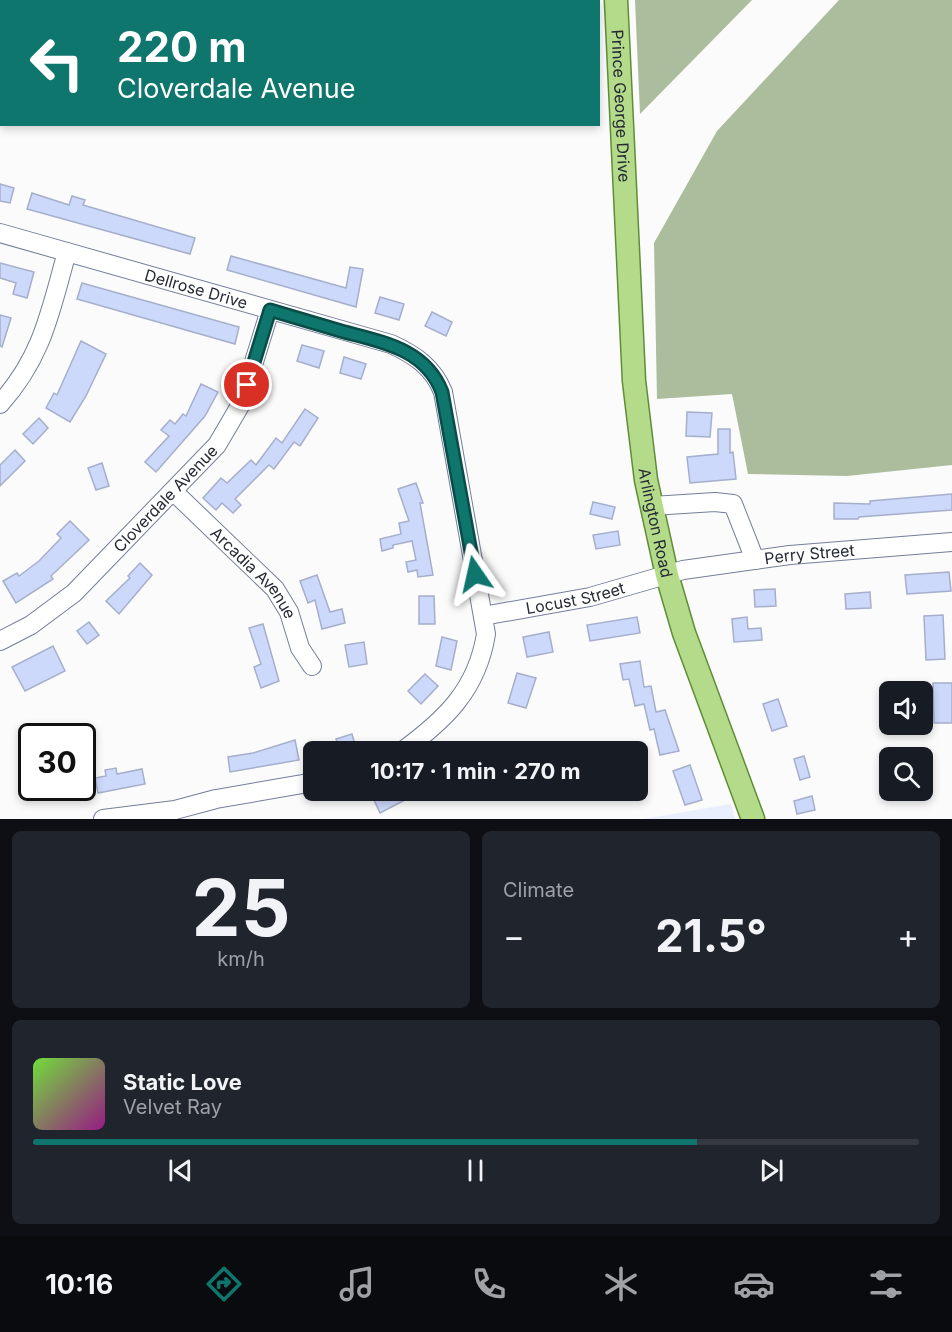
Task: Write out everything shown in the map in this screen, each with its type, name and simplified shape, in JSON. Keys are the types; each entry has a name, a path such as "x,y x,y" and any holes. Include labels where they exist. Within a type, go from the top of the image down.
{"main road":[{"name":"Prince George Drive","path":"616,0 627,214"},
{"name":"Arlington Road","path":"627,214 634,381 652,506 667,575 700,681 753,819"}],"street":[{"name":"Dellrose Drive","path":"0,233 391,344 418,358 430,369 442,392 486,634 483,652 470,686 440,720 414,741"},
{"path":"0,404 21,378 39,348 67,252"},
{"name":"Cloverdale Avenue","path":"0,641 31,626 74,593 217,445 233,422 270,310"},
{"name":"Arcadia Avenue","path":"174,492 279,595 290,612 300,648 312,666"},
{"path":"652,506 715,502 733,504 755,560"},
{"name":"Perry Street","path":"667,575 755,560 952,542"},
{"name":"Locust Street","path":"483,616 590,597 667,575"},
{"path":"103,819 165,815 303,785"}],"shaded area":[{"path":"731,804 735,819 643,819"}],"green space":[{"path":"635,0 752,0 640,114"},
{"path":"839,0 952,0 952,465 847,476 748,474 732,394 657,399 654,243 717,131"}],"building":[{"path":"0,184 14,188 10,203 0,201"},
{"path":"32,193 69,205 72,196 85,200 83,205 195,238 190,254 27,209"},
{"path":"231,256 346,288 350,267 363,269 356,307 227,270"},
{"path":"0,263 34,272 27,298 13,294 16,283 0,278"},
{"path":"82,283 239,327 235,344 77,299"},
{"path":"380,297 404,304 399,320 375,313"},
{"path":"432,312 452,322 446,336 425,326"},
{"path":"0,315 11,318 2,347 0,346"},
{"path":"81,341 106,354 86,396 70,422 46,408 54,393 57,395"},
{"path":"302,345 324,351 319,368 297,361"},
{"path":"344,357 366,364 361,379 340,373"},
{"path":"201,384 218,392 205,416 156,472 145,462 169,436 161,430 170,420 175,424 183,414 186,416"},
{"path":"305,409 318,418 300,446 294,442 274,469 269,465 235,499 241,505 233,513 222,503 216,510 203,498 221,478 227,483 251,460 256,465 276,438 282,443"},
{"path":"687,412 712,413 710,437 686,436"},
{"path":"39,418 48,428 33,444 23,434"},
{"path":"718,429 730,429 730,453 733,452 736,479 690,483 687,457 718,454"},
{"path":"15,450 25,461 0,486 0,465"},
{"path":"102,463 109,486 96,490 88,468"},
{"path":"416,483 423,503 420,503 433,575 418,577 417,570 408,572 406,562 416,560 412,541 393,545 393,548 382,551 380,539 401,534 399,523 409,521 398,489"},
{"path":"952,494 952,510 859,517 858,519 834,519 834,503 870,504 870,501"},
{"path":"593,502 615,507 612,519 590,514"},
{"path":"70,521 89,540 51,576 53,579 16,603 3,581 17,573 19,576 39,561 61,538 57,534"},
{"path":"618,531 620,545 596,549 593,535"},
{"path":"140,563 152,575 119,614 106,601 130,578 128,576"},
{"path":"949,572 951,591 907,594 905,575"},
{"path":"317,575 330,612 342,609 345,623 322,629 315,600 308,603 300,581"},
{"path":"775,589 776,606 755,607 754,590"},
{"path":"870,592 871,608 846,609 845,594"},
{"path":"419,596 434,596 435,624 419,624"},
{"path":"943,615 945,659 926,660 924,616"},
{"path":"637,617 640,633 590,641 587,625"},
{"path":"747,617 748,629 761,628 762,640 734,642 732,619"},
{"path":"89,622 99,635 87,644 77,631"},
{"path":"263,624 279,681 261,688 254,667 261,664 249,628"},
{"path":"549,632 553,652 527,657 523,637"},
{"path":"442,637 457,641 451,670 436,666"},
{"path":"364,642 367,664 349,667 345,645"},
{"path":"53,646 65,671 25,691 12,667"},
{"path":"640,661 644,687 651,686 656,712 665,710 679,751 660,755 654,729 650,730 644,704 635,706 629,679 623,680 620,664"},
{"path":"517,673 536,678 526,708 508,703"},
{"path":"425,674 438,686 421,704 408,691"},
{"path":"933,683 952,683 952,723 934,723"},
{"path":"778,699 787,726 772,731 763,704"},
{"path":"352,734 354,741 337,741 336,739"},
{"path":"295,740 299,760 230,772 228,757 253,753"},
{"path":"804,756 810,777 800,780 794,759"},
{"path":"690,765 702,800 685,805 673,771"},
{"path":"116,768 117,774 142,769 145,784 98,793 96,778 106,776 105,770"},
{"path":"812,796 815,810 797,814 794,801"},
{"path":"374,801 403,801 380,813"}],"route":[{"path":"247,385 270,310 391,344 418,358 430,369 439,382 442,392 475,574"}]}
